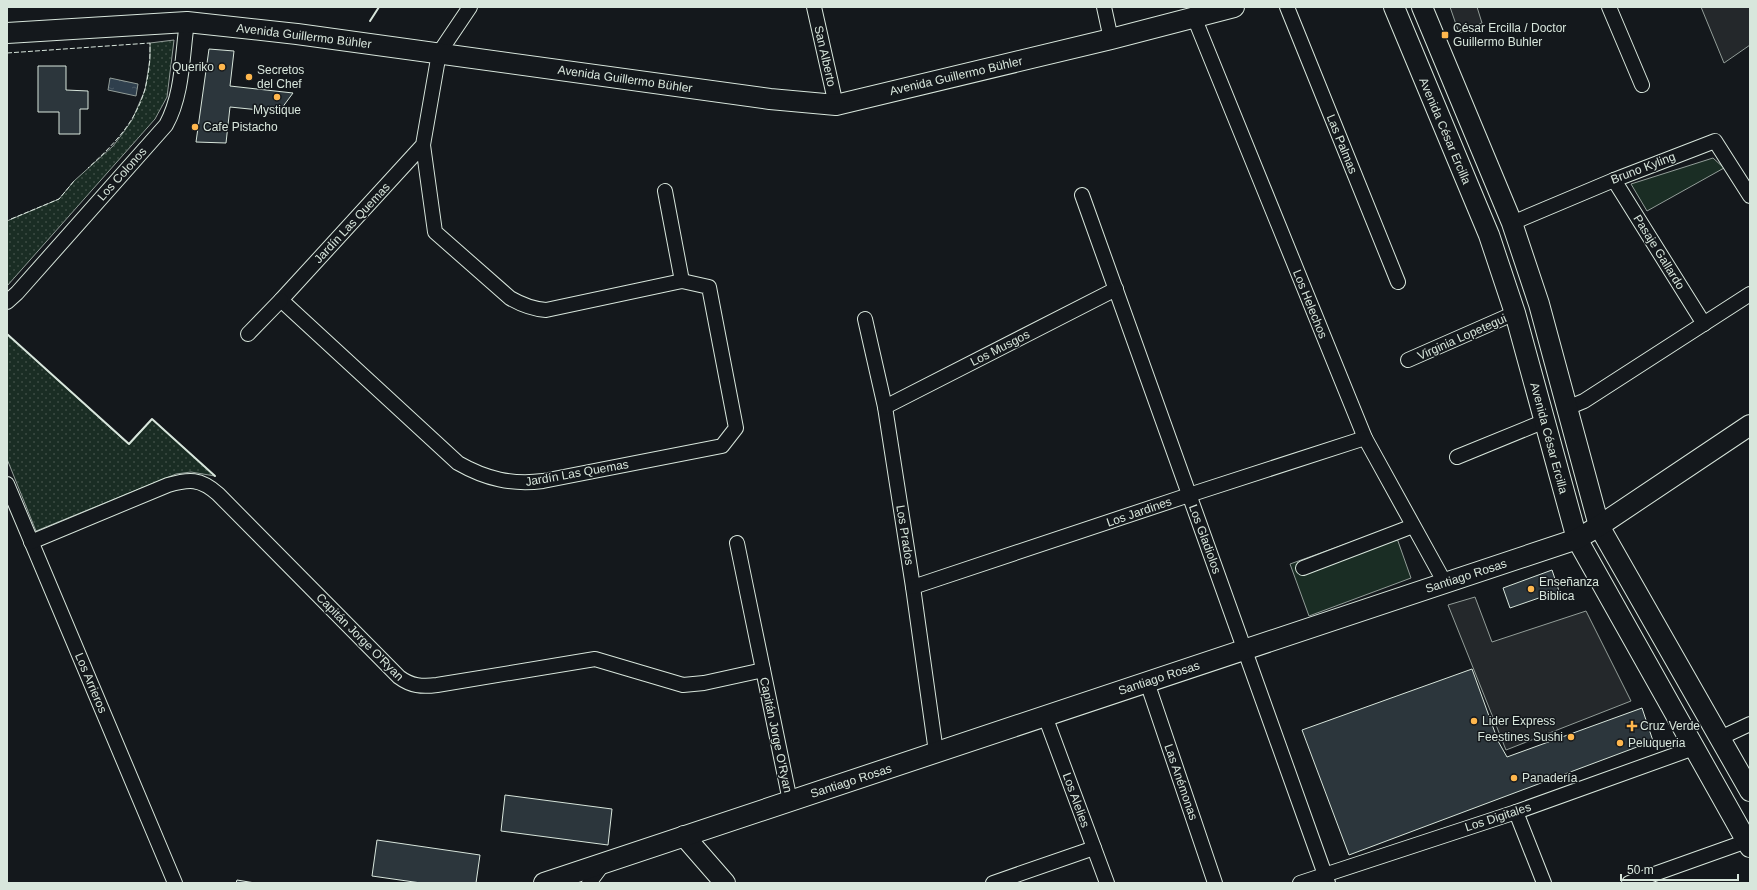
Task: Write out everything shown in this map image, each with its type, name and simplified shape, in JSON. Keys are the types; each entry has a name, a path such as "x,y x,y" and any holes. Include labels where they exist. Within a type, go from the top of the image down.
{"main road":[{"name":"Avenida Guillermo Bühler","path":"7,33 187,22 297,34 762,98 836,105 1111,39 1234,7"},
{"name":"Avenida César Ercilla","path":"1394,7 1489,235 1498,261 1515,313 1576,539 1748,844"},
{"name":"Avenida César Ercilla","path":"1422,7 1512,223 1539,304 1599,526 1750,791"},
{"path":"1440,118 1463,106"},
{"path":"1498,261 1521,251"},
{"path":"1542,413 1565,401"},
{"name":"Santiago Rosas","path":"544,883 1576,539 1599,526 1750,425"},
{"path":"1617,610 1623,608 1636,608 1648,614"},
{"path":"684,836 724,883"}],"street":[{"path":"438,53 470,7"},
{"name":"San Alberto","path":"814,7 836,105"},
{"path":"1104,7 1111,39"},
{"name":"Las Palmas","path":"1287,7 1398,282"},
{"path":"1609,7 1642,85"},
{"name":"Los Helechos","path":"1194,18 1365,438 1445,583"},
{"name":"Los Colonos","path":"7,302 160,133 166,124 173,110 178,94 187,22"},
{"name":"Jardín Las Quemas","path":"281,300 458,463 484,476 498,480 528,483 722,446 736,428 709,287 682,281 546,310 537,309 519,303 510,298 435,232 423,146 438,53"},
{"name":"Bruno Kyling","path":"1512,223 1614,180 1714,141 1750,196"},
{"name":"Jardín Las Quemas","path":"248,334 423,146"},
{"name":"Pasaje Gallardo","path":"1614,180 1704,324"},
{"path":"665,191 682,281"},
{"name":"Los Gladiolos","path":"1082,195 1326,878"},
{"name":"Los Musgos","path":"885,407 1116,289"},
{"path":"1565,401 1584,401 1750,294"},
{"name":"Virginia Lopetegui","path":"1408,360 1515,313"},
{"name":"Los Prados","path":"865,319 885,407 913,587 936,752"},
{"path":"1458,456 1542,413"},
{"name":"Los Jardines","path":"913,587 1365,438"},
{"name":"Capitán Jorge O'Ryan","path":"31,542 168,485 186,480 192,480 206,485 218,494 399,676 406,682 413,685 437,685 595,659 684,685 704,683 763,670"},
{"name":"Los Arrieros","path":"7,484 175,883"},
{"path":"1303,568 1413,526"},
{"name":"Capitán Jorge O'Ryan","path":"737,543 790,801"},
{"name":"Las Anémonas","path":"1147,682 1215,883"},
{"name":"Los Alelies","path":"1045,716 1107,883"},
{"path":"1720,738 1750,724"},
{"name":"Los Digitales","path":"1300,883 1326,878 1694,748"},
{"path":"1516,812 1544,883"},
{"path":"1629,883 1748,844"},
{"path":"993,883 1094,848"},
{"path":"589,883 604,863"}],"green space":[{"path":"174,40 167,97 155,119 7,286 7,221 59,199 74,181 113,146 132,120 145,90 150,59 150,43"},
{"path":"1713,158 1724,168 1647,211 1631,184"},
{"path":"7,334 128,444 152,419 215,476 191,472 176,474 36,531 7,459"},
{"path":"1393,527 1411,578 1309,616 1290,564"}],"shaded area":[{"path":"1450,7 1477,7 1482,23 1459,33"},
{"path":"1701,7 1750,7 1750,45 1724,63"},
{"path":"1475,597 1492,642 1586,611 1631,701 1506,750 1448,605"}],"water":[{"path":"110,78 138,84 136,96 108,90"}],"building":[{"path":"209,49 234,51 230,86 293,93 279,112 230,107 226,143 196,142"},
{"path":"38,66 66,66 66,90 88,91 88,109 80,109 80,134 59,134 59,112 38,112"},
{"name":"Enseñanza Biblica","path":"1552,570 1559,591 1510,608 1503,588"},
{"path":"1472,669 1498,741 1507,757 1642,708 1653,741 1349,855 1302,730"},
{"path":"505,795 612,809 608,845 501,831"},
{"path":"377,840 480,855 476,883 421,883 372,876"},
{"path":"237,880 255,883 236,883"}],"fence":[{"path":"7,53 150,43 147,82 135,113 116,141 88,168"},
{"path":"11,219 59,199 74,181"}],"wall":[{"path":"370,21 379,7"},
{"path":"7,334 129,444 152,419 215,476"}],"place":[{"name":"César Ercilla / Doctor Guillermo Buhler","path":"1445,35"},
{"name":"Queriko","path":"222,67"},
{"name":"Secretos del Chef","path":"249,77"},
{"name":"Mystique","path":"277,97"},
{"name":"Cafe Pistacho","path":"195,127"},
{"name":"Enseñanza Biblica","path":"1531,589"},
{"name":"Lider Express","path":"1474,721"},
{"name":"Cruz Verde","path":"1632,726"},
{"name":"Feestines Sushi","path":"1571,737"},
{"name":"Peluqueria","path":"1620,743"},
{"name":"Panadería","path":"1514,778"}]}
